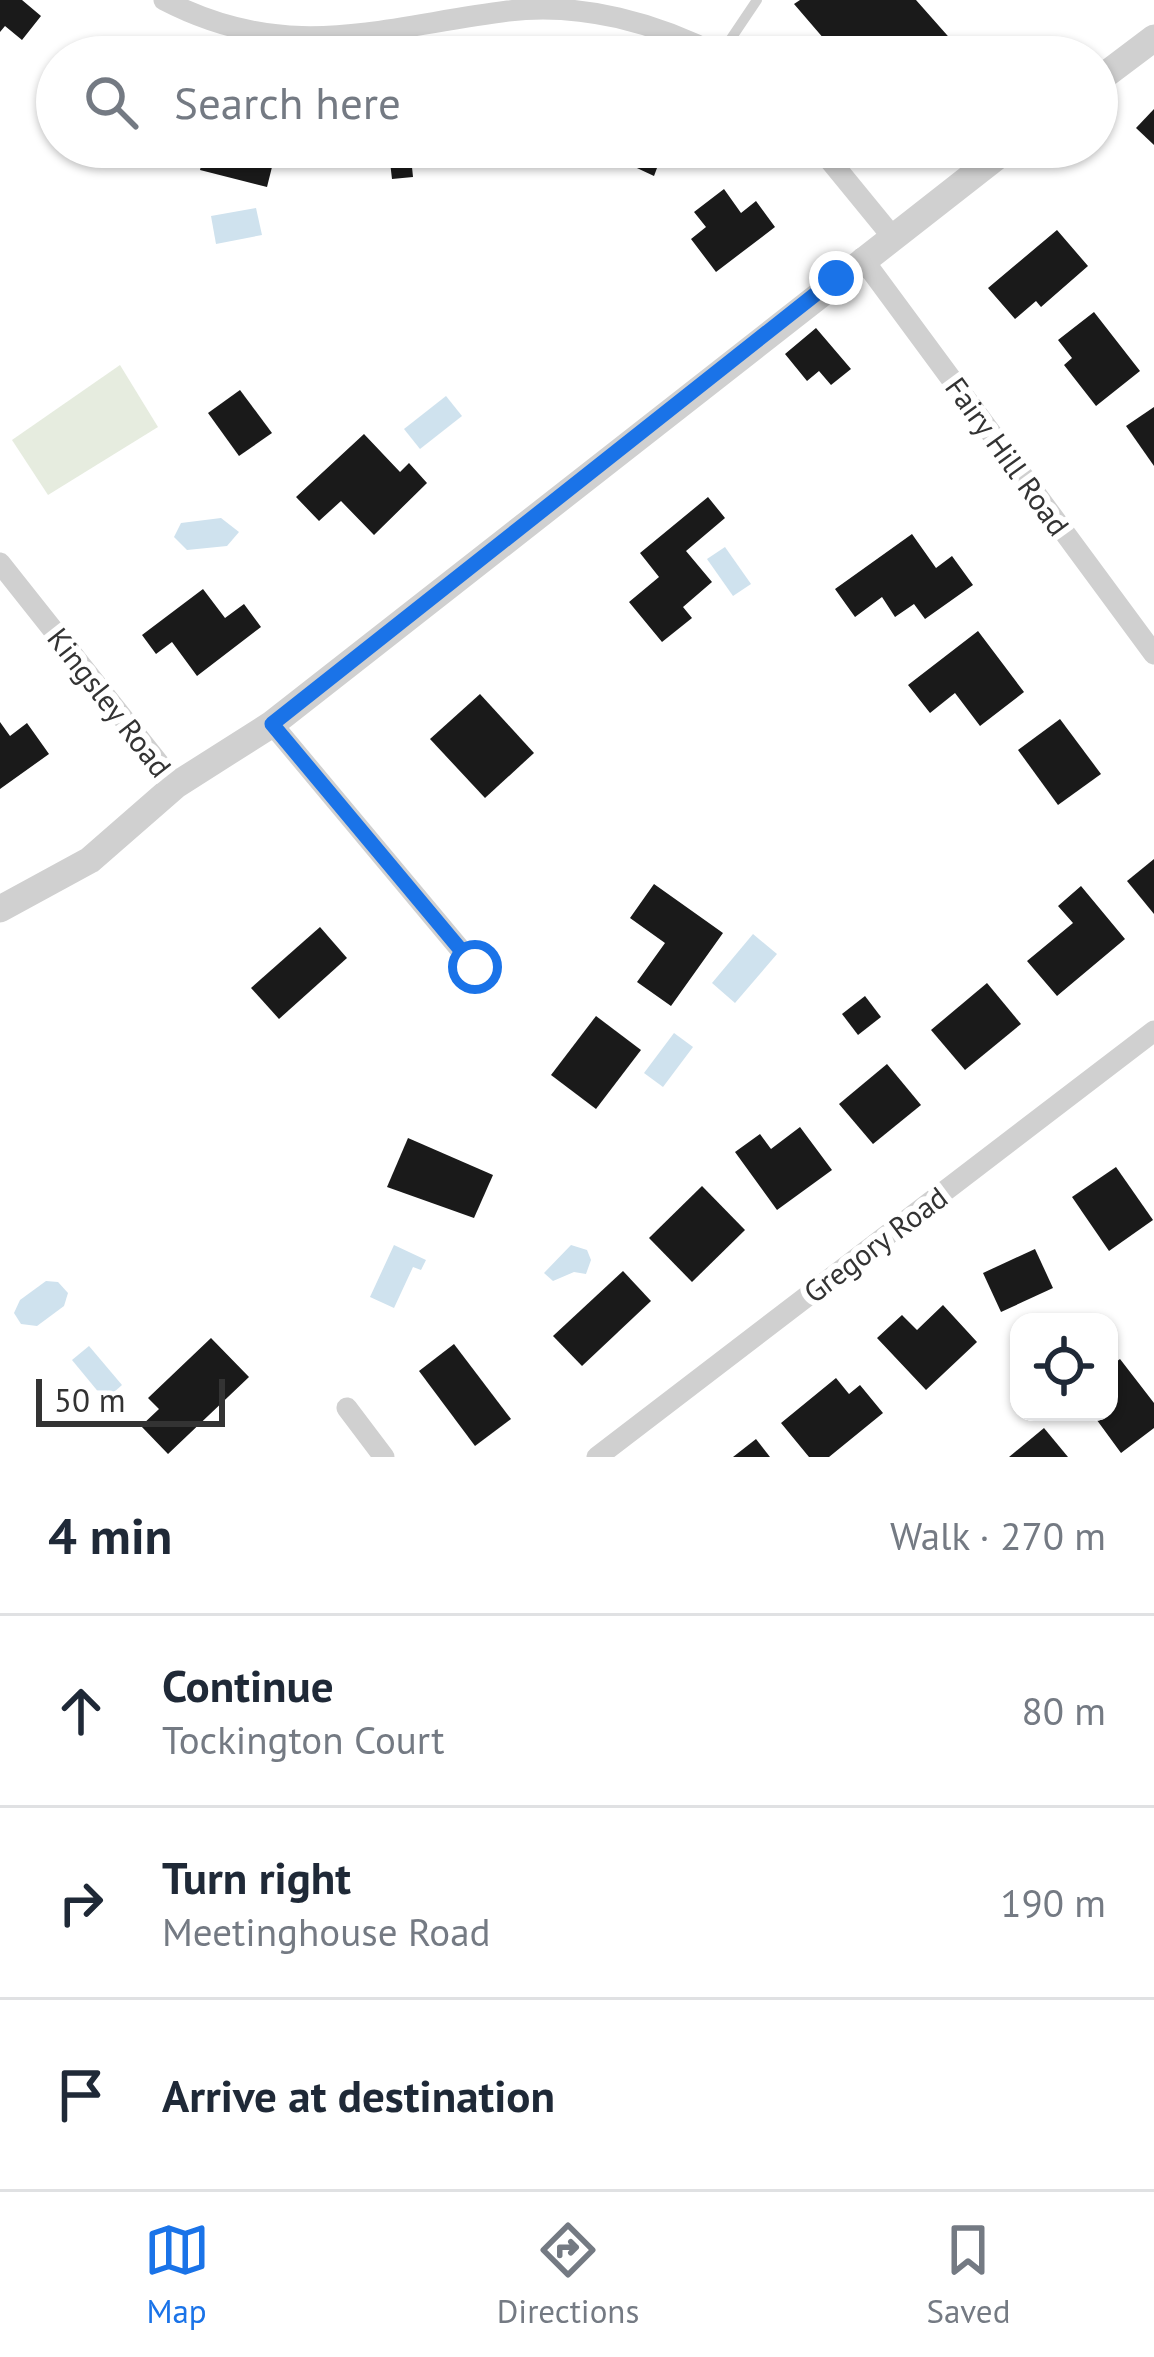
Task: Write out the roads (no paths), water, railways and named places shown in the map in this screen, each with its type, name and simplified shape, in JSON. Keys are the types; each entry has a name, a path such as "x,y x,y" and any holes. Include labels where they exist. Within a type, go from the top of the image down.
{"street":[{"path":"164,0 275,36"},
{"path":"323,36 386,33 510,11 597,13 674,36"},
{"path":"1118,65 1154,38"},
{"path":"836,168 890,236"},
{"path":"0,909 90,860 176,785 272,724 981,168"},
{"name":"Fairy Hill Road","path":"862,258 1154,654"},
{"name":"Kingsley Road","path":"0,563 176,785"},
{"path":"272,724 475,967"},
{"name":"Gregory Road","path":"597,1457 1154,1031"},
{"path":"347,1408 384,1457"}],"lane":[{"path":"734,36 757,0"}],"water":[{"path":"256,208 262,235 216,244 211,216"},
{"path":"446,396 462,416 420,449 404,429"},
{"path":"221,518 239,532 227,546 187,550 174,537 181,523"},
{"path":"725,547 751,584 733,596 707,559"},
{"path":"753,934 777,954 735,1003 712,983"},
{"path":"674,1033 693,1047 663,1087 644,1073"},
{"path":"394,1245 426,1260 421,1270 413,1267 394,1308 370,1297"},
{"path":"571,1245 587,1250 591,1260 586,1274 574,1272 553,1281 544,1273"},
{"path":"46,1281 58,1282 68,1293 64,1306 37,1326 21,1324 14,1313 20,1300"},
{"path":"89,1346 122,1385 105,1400 72,1360"}]}
